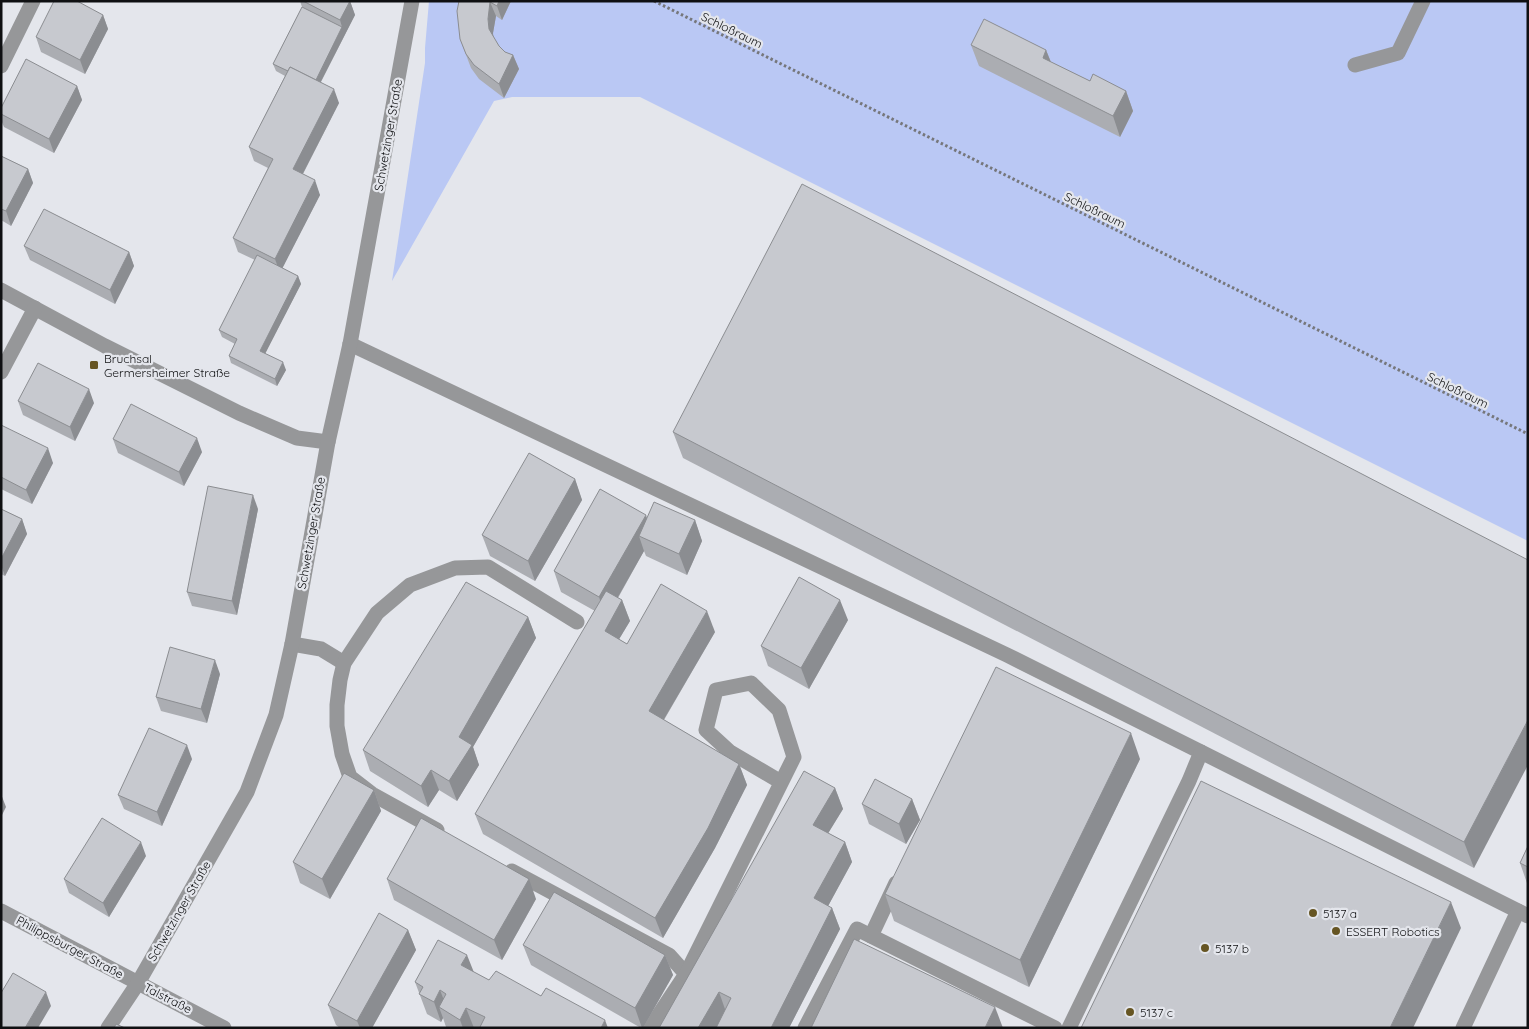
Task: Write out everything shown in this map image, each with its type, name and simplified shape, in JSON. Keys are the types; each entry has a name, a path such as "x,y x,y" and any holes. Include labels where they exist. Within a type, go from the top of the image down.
{"street":[{"path":"1,66 33,1"},
{"name":"Schwetzinger Straße","path":"108,1028 138,983 247,792 276,715 292,644 328,442 350,344 412,1"},
{"path":"1355,65 1398,53 1423,1"},
{"path":"1,290 106,346 239,413 297,438 328,442"},
{"path":"1,372 35,308"},
{"path":"350,344 1007,655 1523,914 1463,1028"},
{"path":"449,836 372,794 350,777 342,754 337,726 337,705 344,663 377,613 410,585 455,568 488,567 577,622"},
{"path":"292,644 320,650 344,663"},
{"path":"999,672 1007,655"},
{"path":"650,1028 686,974 782,782 794,757 779,710 751,683 716,690 706,730 730,752 782,782"},
{"path":"1070,1028 1190,781 1201,752"},
{"path":"501,864 669,955 686,974"},
{"path":"871,936 901,874"},
{"name":"Philippsburger Straße","path":"1,911 138,983"},
{"path":"805,1028 857,930 1055,1028"},
{"name":"Talstraße","path":"138,983 224,1028"}],"path":[{"name":"Schloßraum","path":"654,1 1528,434"}],"shaded area":[{"path":"429,1 1528,1 1528,541 640,97 512,97 494,101 392,281 425,63"}],"building":[{"path":"54,1 77,1 103,15 80,60 36,37"},
{"path":"303,1 350,1 340,20"},
{"path":"459,1 499,1 497,6 490,2 489,29 499,46 505,52 513,55 499,84 474,65 466,54 460,39 457,11"},
{"path":"302,7 342,27 316,80 290,67 288,71 273,64"},
{"path":"984,19 1046,50 1043,58 1090,81 1093,74 1126,91 1113,116 971,45"},
{"path":"26,59 77,86 49,139 1,114 1,108"},
{"path":"290,67 334,89 293,169 315,180 275,259 233,238 273,159 249,147"},
{"path":"1,156 28,169 6,211 1,209"},
{"path":"802,184 1528,560 1528,720 1464,842 673,432"},
{"path":"44,209 129,252 110,290 24,246"},
{"path":"257,255 298,276 260,351 283,362 275,379 229,356 237,339 219,330"},
{"path":"38,363 89,389 70,427 18,401"},
{"path":"131,404 197,438 179,472 113,439"},
{"path":"1,425 48,448 26,490 1,477"},
{"path":"529,453 575,479 528,561 482,535"},
{"path":"208,486 253,495 232,601 187,592"},
{"path":"600,489 646,515 599,597 554,571"},
{"path":"654,502 695,520 679,554 639,536"},
{"path":"1,509 22,519 1,559"},
{"path":"799,577 840,600 801,668 761,646"},
{"path":"466,582 528,617 459,737 472,745 449,781 431,770 421,786 363,750"},
{"path":"661,584 707,611 649,711 739,764 708,828 655,918 475,814 606,591 622,600 605,631 627,644"},
{"path":"170,647 215,660 201,709 156,697"},
{"path":"996,667 1131,733 1020,960 885,894"},
{"path":"149,728 187,745 157,812 118,795"},
{"path":"804,771 835,788 813,825 845,842 814,898 832,908 771,1028 716,1028 731,998 719,992 698,1028 659,1028"},
{"path":"344,773 374,790 322,879 293,862"},
{"path":"875,779 912,799 899,824 862,804"},
{"path":"1201,781 1451,902 1390,1028 1081,1028"},
{"path":"102,818 141,842 103,903 64,879"},
{"path":"421,818 529,879 494,940 387,879"},
{"path":"1528,846 1528,867 1520,863"},
{"path":"554,892 665,955 635,1008 523,945"},
{"path":"379,913 408,930 357,1021 328,1005"},
{"path":"854,939 995,1007 985,1028 811,1028"},
{"path":"438,940 467,955 461,965 489,980 496,971 541,996 546,988 605,1020 601,1028 481,1028 485,1017 466,1008 460,1020 439,1007 446,994 440,990 434,1002 419,994 423,987 415,982"},
{"path":"13,973 46,992 25,1028 1,1028 1,993"},
{"path":"116,1024 125,1028 114,1028"}],"place":[{"name":"Bruchsal Germersheimer Straße","path":"94,365"},
{"name":"5137 a","path":"1313,913"},
{"name":"ESSERT Robotics","path":"1336,931"},
{"name":"5137 b","path":"1205,948"},
{"name":"5137 c","path":"1130,1012"}]}
